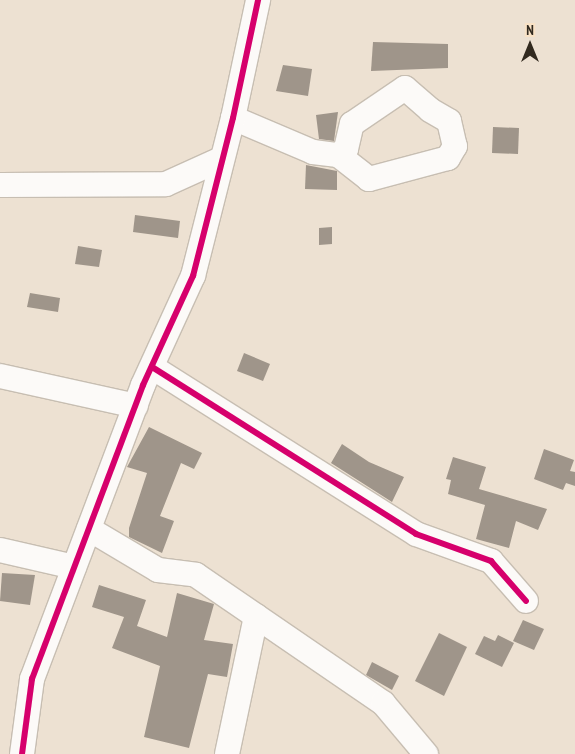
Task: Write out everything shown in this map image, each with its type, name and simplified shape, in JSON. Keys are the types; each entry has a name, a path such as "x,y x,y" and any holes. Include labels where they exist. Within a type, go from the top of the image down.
{"street":[{"path":"22,754 32,679 136,406 194,276 233,118 258,0"},
{"path":"233,118 312,152 338,155 368,179 448,158 455,146 450,121 430,110 405,88 352,124 346,149 338,155"},
{"path":"0,185 166,184 222,159"},
{"path":"152,367 416,534 492,561 526,601"},
{"path":"0,376 136,406"},
{"path":"89,529 158,570 196,575 383,703 426,754"},
{"path":"0,550 74,567"},
{"path":"227,754 256,616"}],"building":[{"path":"373,42 448,44 448,68 371,71"},
{"path":"283,65 312,69 308,96 276,91"},
{"path":"338,112 334,141 319,139 316,115"},
{"path":"493,127 519,128 518,154 492,153"},
{"path":"306,165 337,171 337,190 305,189"},
{"path":"135,215 180,221 178,238 133,232"},
{"path":"332,227 332,244 319,245 319,228"},
{"path":"78,246 102,250 99,267 75,264"},
{"path":"30,293 60,298 58,312 27,307"},
{"path":"244,353 270,364 263,381 237,371"},
{"path":"149,427 202,453 194,469 181,463 160,516 174,521 162,553 129,537 129,528 147,473 127,467"},
{"path":"342,444 369,462 404,477 392,502 331,463"},
{"path":"544,449 574,460 570,471 575,472 575,486 566,483 563,490 534,479"},
{"path":"453,457 486,467 479,489 547,509 538,530 516,521 509,548 476,539 485,505 448,494 451,480 446,479"},
{"path":"2,573 35,575 30,605 0,601"},
{"path":"99,585 146,600 137,626 167,637 177,593 214,604 204,640 233,644 227,677 208,674 189,748 144,737 160,666 112,648 124,617 92,607"},
{"path":"523,620 544,629 534,650 513,641"},
{"path":"439,633 467,647 444,696 415,681"},
{"path":"498,635 514,643 502,667 475,654 484,636 495,641"},
{"path":"372,662 399,676 392,690 366,675"}],"cycle path":[{"path":"22,754 32,679 143,385 193,276 233,118 258,0"},
{"path":"152,367 416,534 491,561 526,601"}]}
